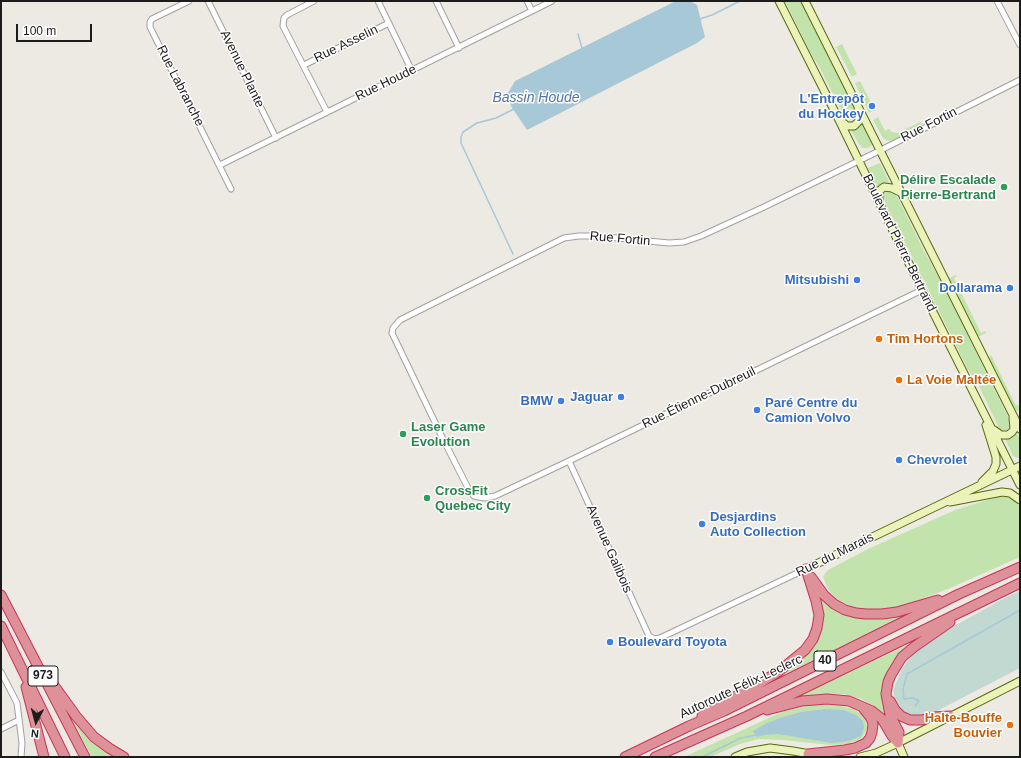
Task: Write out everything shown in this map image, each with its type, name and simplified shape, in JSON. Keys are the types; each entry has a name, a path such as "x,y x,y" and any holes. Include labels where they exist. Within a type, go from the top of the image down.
{"highway":[{"name":"Autoroute Félix-Leclerc","path":"625,757 724,711 959,594 1020,567"},
{"path":"806,569 824,596 834,604 856,613 882,614 897,612 959,594"},
{"path":"689,726 716,706 756,686 778,672 805,650 813,639 817,628 819,615 806,569"},
{"name":"Autoroute Félix-Leclerc","path":"655,757 747,716 1020,583"},
{"name":"973","path":"1,595 86,757"},
{"path":"898,743 899,732 890,715 886,694 891,675 902,657 914,647 986,599"},
{"name":"973","path":"1,626 66,757"},
{"path":"27,647 84,726 94,737 124,757"},
{"path":"22,668 44,757"},
{"path":"886,694 895,710 906,719 922,720 950,716"},
{"path":"747,716 802,700 827,699 849,701 872,711 882,719 898,743"},
{"path":"808,754 855,748 866,742 870,738 873,724 871,718 861,706"}],"main road":[{"name":"Boulevard Pierre-Bertrand","path":"779,1 1020,485"},
{"name":"Boulevard Pierre-Bertrand","path":"805,1 1020,429"},
{"path":"838,118 847,126 855,126 858,121 858,107"},
{"path":"880,203 879,191 884,188 890,187 902,193"},
{"path":"977,398 996,457 996,464 993,471 979,486"},
{"path":"992,428 1001,435 1006,436 1010,434 1014,427 1013,416"},
{"name":"Rue du Marais","path":"806,569 1020,466"},
{"path":"940,504 1002,492 1010,493 1020,500"},
{"path":"860,757 876,753 898,743 1020,680"},
{"path":"898,743 904,757"},
{"path":"735,757 747,752 770,748 827,757"}],"street":[{"name":"Rue Labranche","path":"190,1 152,19 150,22 150,27 232,189"},
{"name":"Avenue Plante","path":"208,1 276,138"},
{"path":"314,1 287,15 283,22 327,112"},
{"path":"378,1 412,70"},
{"path":"436,1 459,48"},
{"path":"527,1 532,11"},
{"name":"Rue Houde","path":"220,165 552,1"},
{"path":"997,1 1020,45"},
{"name":"Rue Asselin","path":"304,65 389,23"},
{"name":"Rue Fortin","path":"474,496 469,490 443,439 392,333 393,328 400,320 564,238 596,236 669,244 684,242 701,236 881,150 1020,80"},
{"name":"Rue Étienne-Dubreuil","path":"474,496 484,498 495,496 922,290"},
{"name":"Avenue Galibois","path":"570,461 649,636"},
{"name":"Rue du Marais","path":"649,636 654,639 660,638 806,569"},
{"path":"1,672 17,703 22,743 21,757"},
{"path":"1,729 19,720"}],"green space":[{"path":"785,1 800,1 808,12 858,115 855,121 849,120 844,116"},
{"path":"842,44 857,74 852,77 836,47"},
{"path":"860,81 875,110 869,113 855,83"},
{"path":"878,117 885,131 889,129 892,132 897,133 920,122 922,123 922,126 895,140 890,141 883,138 873,120"},
{"path":"862,122 872,144 867,148 862,148 849,127 856,128 860,126"},
{"path":"880,163 889,183 878,188 868,168"},
{"path":"888,190 895,194 898,198 924,251 949,296 1010,421 1011,427 1008,430 1000,429 998,426 978,384 967,368 885,202 883,194"},
{"path":"956,275 957,276 954,278 981,333 986,332 980,336 977,336 960,302 958,293 949,280 949,278"},
{"path":"991,355 1015,404 1019,406 1020,410 1014,411 989,358"},
{"path":"1017,432 1020,439 1020,458 1013,456 1004,437 1009,438"},
{"path":"1000,496 1007,497 1016,502 1020,507 1020,557 948,589 897,607 875,610 855,608 839,601 826,585 823,576 828,570 868,549 955,510"},
{"path":"1020,591 1020,668 935,712 920,715 909,715 896,706 893,690 902,669 920,645"},
{"path":"817,595 843,612 910,611 911,613 787,673 786,672 803,658 813,647 821,633 823,614"},
{"path":"914,642 899,655 889,668 884,678 882,701 888,717 861,699 844,694 819,694 796,698"},
{"path":"822,704 853,709 861,714 866,721 867,727 861,739 848,744 830,745 759,739 740,744 710,757 684,757 784,711"},
{"path":"73,716 119,757 92,757 71,717"}],"water":[{"name":"Bassin Houde","path":"676,1 690,1 697,5 705,37 697,43 527,130 511,106 508,93 515,81"},
{"path":"825,709 843,710 856,715 863,721 864,728 861,736 849,741 832,743 778,734 757,737 753,731 767,723 783,717 801,712"}],"waterway":[{"path":"700,19 712,15 740,1"},
{"path":"578,34 582,48"},
{"path":"513,254 461,143 461,137 463,132 477,123 496,118 514,109"},
{"path":"915,706 919,701 913,698 904,699 903,689 907,674 1020,610"},
{"path":"702,757 741,738 757,735"}],"place":[{"name":"L'Entrepôt du Hockey","path":"872,106"},
{"name":"Délire Escalade Pierre-Bertrand","path":"1004,187"},
{"name":"Mitsubishi","path":"857,280"},
{"name":"Dollarama","path":"1010,288"},
{"name":"Tim Hortons","path":"879,339"},
{"name":"La Voie Maltée","path":"899,380"},
{"name":"Jaguar","path":"621,397"},
{"name":"BMW","path":"561,401"},
{"name":"Paré Centre du Camion Volvo","path":"757,410"},
{"name":"Laser Game Evolution","path":"403,434"},
{"name":"Chevrolet","path":"899,460"},
{"name":"CrossFit Quebec City","path":"427,498"},
{"name":"Desjardins Auto Collection","path":"702,524"},
{"name":"Boulevard Toyota","path":"610,642"},
{"name":"Halte-Bouffe Bouvier","path":"1010,725"}]}
